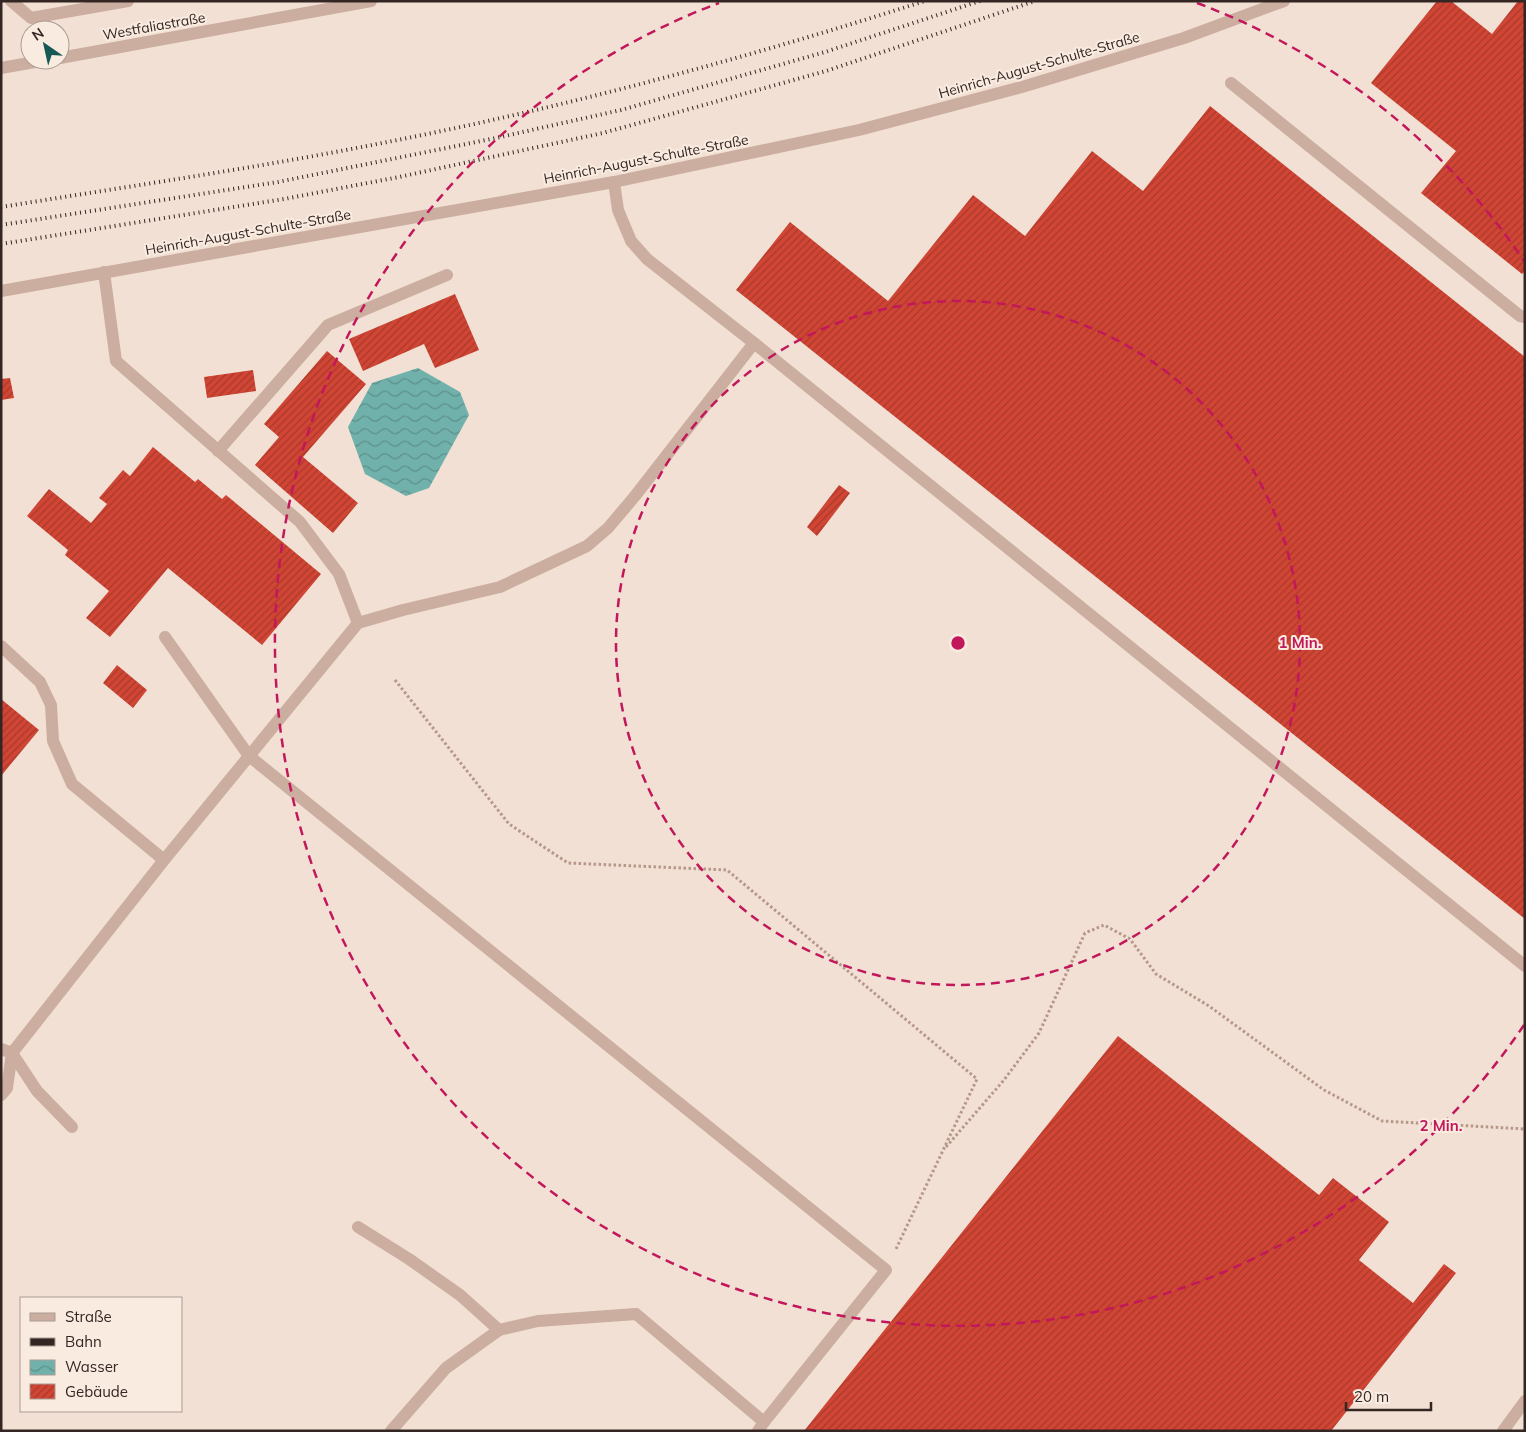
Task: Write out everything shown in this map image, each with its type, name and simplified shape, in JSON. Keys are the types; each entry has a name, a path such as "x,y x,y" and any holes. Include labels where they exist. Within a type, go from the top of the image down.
{"street":[{"path":"10,1 31,18 128,1"},
{"name":"Westfaliastraße","path":"70,56 332,5 371,1"},
{"name":"Heinrich-August-Schulte-Straße","path":"1,291 614,182 859,130 1022,87 1184,38 1284,1"},
{"path":"1,68 20,65"},
{"path":"1231,83 1520,316 1525,316"},
{"path":"614,182 618,210 630,241 647,259 754,343 1525,966"},
{"path":"104,272 116,361 300,522 339,574 358,623"},
{"path":"218,451 328,325 447,275"},
{"path":"1,1095 7,1088 6,1051 358,623 403,610 500,587 587,546 608,528 635,496 754,343"},
{"path":"165,637 249,756 886,1270 761,1427 636,1314 538,1321 500,1330 446,1368 391,1431"},
{"path":"1,646 40,682 51,706 53,742 72,784 164,860"},
{"path":"6,1051 37,1091 72,1127"},
{"path":"358,1227 409,1259 460,1295 500,1330"},
{"path":"1503,1431 1525,1401"}],"path":[{"path":"395,680 509,824 568,863 727,870 977,1078 886,1270"},
{"path":"943,1150 1004,1080 1039,1034 1085,933 1104,925 1130,939 1156,974 1209,1006 1324,1090 1382,1121 1525,1129"}],"water":[{"path":"418,368 460,392 469,415 429,488 406,496 365,474 348,427 372,383"}],"building":[{"path":"1437,1 1451,1 1492,34 1518,1 1525,1 1525,271 1522,274 1421,193 1456,151 1371,83"},
{"path":"1210,106 1525,357 1525,919 736,290 790,222 888,301 973,195 1025,236 1092,151 1143,191"},
{"path":"455,294 479,350 435,368 424,344 363,371 349,339"},
{"path":"327,351 366,384 303,457 358,503 333,533 255,465 279,437 264,424"},
{"path":"253,370 256,391 207,398 204,377"},
{"path":"10,378 14,398 1,400 1,379"},
{"path":"153,447 195,482 198,479 222,499 226,495 321,574 262,645 168,568 110,637 86,618 109,591 65,555 68,550 27,516 49,489 91,523 107,504 99,498 123,470 130,476"},
{"path":"839,485 850,493 817,536 807,527"},
{"path":"117,665 147,690 133,708 103,683"},
{"path":"1,699 39,730 1,776"},
{"path":"1118,1036 1319,1195 1333,1178 1389,1222 1359,1260 1413,1303 1444,1264 1456,1273 1331,1431 804,1431"}],"railway":[{"path":"1,207 187,178 326,154 442,131 582,99 720,63 925,1"},
{"path":"1,225 278,182 496,138 621,110 825,52 980,1"},
{"path":"1,244 284,199 399,177 603,133 826,71 1035,1"}]}
